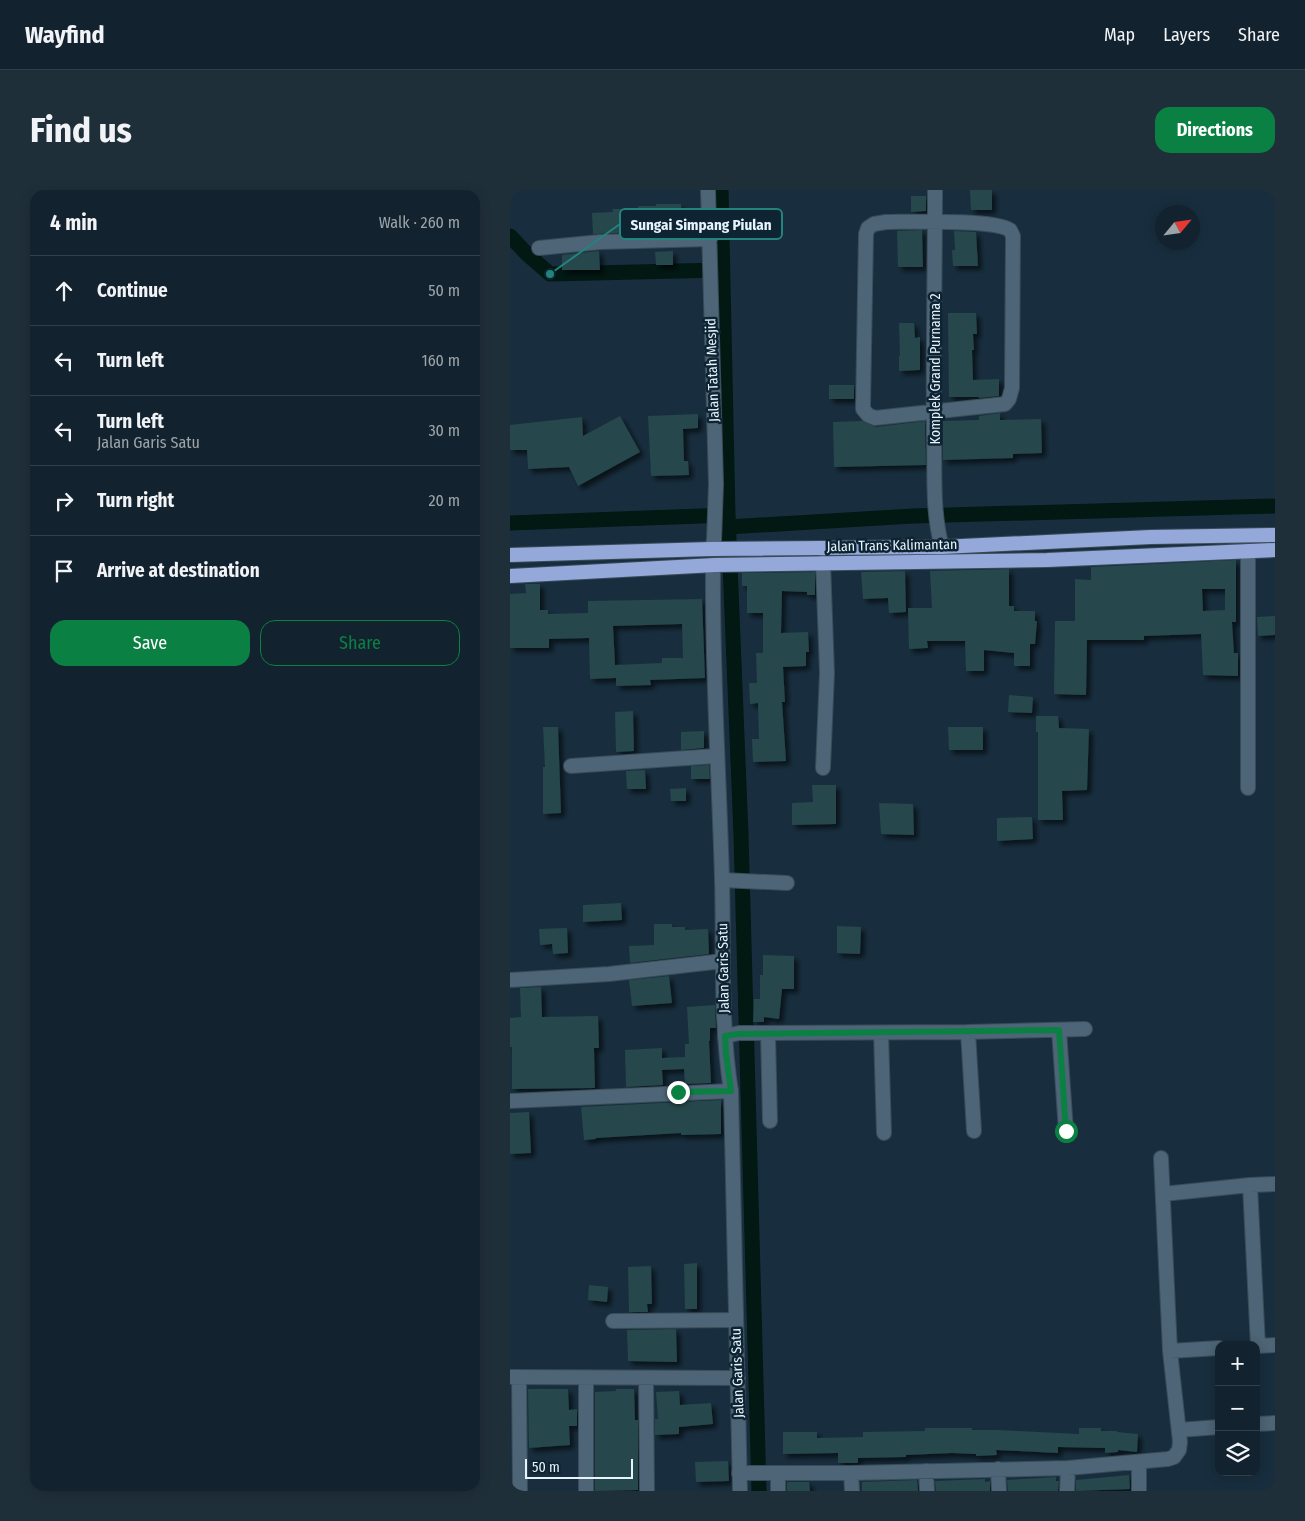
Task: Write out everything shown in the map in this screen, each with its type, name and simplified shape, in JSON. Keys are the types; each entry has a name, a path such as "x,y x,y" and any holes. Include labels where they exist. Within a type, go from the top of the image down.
{"highway":[{"name":"Jalan Trans Kalimantan","path":"510,555 711,549 942,547 1275,535"},
{"path":"1151,538 1152,555"},
{"name":"Jalan Trans Kalimantan","path":"510,576 714,565 1047,560 1275,550"}],"street":[{"name":"Jalan Tatah Mesjid","path":"708,190 715,492 714,541 711,549"},
{"name":"Komplek Grand Purnama 2","path":"935,190 934,413 936,528 942,547"},
{"path":"886,222 935,222 998,225 1006,227 1013,236 1012,388 1009,399 1006,404 997,406 875,418 863,410 866,234 868,228 874,224 886,222"},
{"path":"540,248 600,242 710,239"},
{"path":"1248,551 1248,788"},
{"path":"823,562 827,673 823,768"},
{"name":"Jalan Garis Satu","path":"714,565 713,617 716,756 728,880 723,961 732,1034 726,1054 731,1091 738,1378 745,1473 740,1491"},
{"path":"571,766 716,756"},
{"path":"728,880 787,883"},
{"path":"510,980 609,974 723,961"},
{"path":"732,1034 1085,1029"},
{"path":"1059,1030 1066,1131"},
{"path":"968,1032 974,1132"},
{"path":"881,1033 884,1133"},
{"path":"761,1034 770,1122"},
{"path":"510,1101 731,1091"},
{"path":"745,1473 852,1473 1068,1468 1139,1463 1174,1457 1179,1450 1180,1442 1170,1352 1161,1158"},
{"path":"1163,1194 1275,1184"},
{"path":"1250,1185 1257,1341"},
{"path":"612,1321 736,1320"},
{"path":"1260,1346 1275,1345"},
{"path":"1170,1352 1215,1348"},
{"path":"520,1491 514,1377 738,1378"},
{"path":"586,1378 586,1491"},
{"path":"646,1378 648,1491"},
{"path":"1260,1424 1275,1423"},
{"path":"1179,1430 1215,1427"},
{"path":"1139,1463 1139,1491"},
{"path":"1068,1468 1068,1491"},
{"path":"998,1469 999,1491"},
{"path":"926,1471 927,1491"},
{"path":"774,1473 778,1491"},
{"path":"852,1473 852,1491"}],"building":[{"path":"970,190 992,190 992,210 971,210"},
{"path":"911,196 926,196 926,211 911,212"},
{"path":"656,204 681,204 682,220 652,221 652,232 593,234 592,213 613,212 612,209 638,209 638,206 656,206"},
{"path":"922,230 923,267 898,267 897,231"},
{"path":"954,231 976,232 978,266 953,266 952,250 955,250"},
{"path":"599,251 600,270 562,270 562,255"},
{"path":"673,251 673,265 656,265 655,252"},
{"path":"948,313 976,313 977,334 973,334 974,350 972,350 973,380 999,379 999,396 979,398 949,397"},
{"path":"899,323 914,323 915,338 920,337 920,370 899,371"},
{"path":"829,385 854,385 854,399 829,399"},
{"path":"1000,413 1000,420 1041,419 1042,453 1013,454 1013,458 943,460 943,421 979,420 979,416"},
{"path":"698,414 698,428 683,429 684,461 688,461 689,475 651,476 648,416"},
{"path":"620,416 640,452 578,486 569,467 528,469 527,450 510,450 510,425 582,417 583,436"},
{"path":"862,421 876,427 925,421 926,465 834,467 833,422"},
{"path":"1236,560 1236,622 1232,622 1234,653 1238,653 1238,676 1203,675 1201,634 1144,636 1144,640 1087,640 1086,695 1054,694 1055,621 1075,621 1075,579 1091,580 1091,567","holes":["1202,589 1225,589 1225,610 1203,611"]},
{"path":"1009,569 1009,606 1014,606 1014,611 1035,611 1035,621 1037,621 1035,644 1030,644 1030,666 1014,666 1014,653 984,650 984,671 966,671 965,641 927,641 928,648 909,649 908,608 932,608 930,571"},
{"path":"905,571 906,612 889,613 888,598 863,599 861,572"},
{"path":"815,572 815,595 807,595 807,592 782,591 781,633 808,632 809,652 806,652 806,666 783,667 785,702 782,702 786,761 753,762 752,739 759,739 758,703 750,704 749,683 757,683 756,653 763,653 763,613 747,613 747,586 742,586 742,573"},
{"path":"525,584 540,584 540,610 548,610 548,614 588,613 588,601 702,599 705,678 650,680 651,685 616,686 616,678 590,679 589,638 549,639 549,648 510,648 510,594 526,593","holes":["682,624 683,658 662,658 662,663 615,665 613,626"]},
{"path":"1275,616 1275,635 1258,636 1257,617"},
{"path":"1009,695 1033,697 1032,713 1008,712"},
{"path":"633,711 634,751 616,752 615,712"},
{"path":"1036,716 1058,716 1059,728 1089,729 1087,790 1062,791 1063,820 1038,820 1038,732 1036,732"},
{"path":"543,727 558,727 561,813 543,814 543,767 545,767"},
{"path":"948,727 983,727 983,750 949,750"},
{"path":"704,731 704,748 681,750 681,732"},
{"path":"709,765 710,779 691,779 691,766"},
{"path":"645,770 646,789 627,789 626,771"},
{"path":"812,785 836,785 836,824 792,825 792,803 813,802"},
{"path":"686,788 686,801 671,801 670,789"},
{"path":"879,803 913,804 914,835 881,834"},
{"path":"1032,817 1033,839 997,841 997,818"},
{"path":"621,903 622,920 583,922 583,905"},
{"path":"654,924 672,924 672,927 685,927 685,930 708,929 709,954 630,963 629,946 654,945"},
{"path":"837,926 861,927 860,954 837,953"},
{"path":"567,928 568,953 553,954 552,944 540,945 539,929"},
{"path":"763,955 794,956 794,989 782,989 779,1019 764,1017 764,1022 753,1022 754,999 760,999 760,975 763,975"},
{"path":"669,976 672,1003 632,1006 629,980"},
{"path":"541,987 542,1017 598,1016 599,1048 594,1048 595,1088 512,1089 510,1018 521,1017 520,988"},
{"path":"715,1005 716,1028 710,1028 709,1041 711,1083 685,1084 684,1069 662,1070 663,1085 626,1087 625,1050 662,1048 662,1058 685,1057 685,1044 689,1044 687,1007"},
{"path":"721,1100 721,1134 681,1135 681,1133 584,1140 581,1107"},
{"path":"529,1112 531,1153 510,1154 510,1113"},
{"path":"697,1263 697,1309 685,1309 684,1264"},
{"path":"651,1266 652,1304 647,1304 648,1312 629,1312 628,1267"},
{"path":"589,1285 608,1287 607,1302 588,1300"},
{"path":"676,1329 677,1362 628,1361 627,1330"},
{"path":"528,1389 568,1389 569,1410 577,1409 577,1426 569,1426 570,1445 529,1448"},
{"path":"616,1389 634,1389 635,1420 638,1420 638,1490 595,1491 595,1392 616,1391"},
{"path":"679,1391 680,1405 711,1403 713,1424 679,1427 679,1434 655,1435 655,1419 658,1419 656,1392"},
{"path":"925,1428 972,1428 972,1430 1079,1434 1079,1428 1101,1428 1101,1431 1138,1434 1137,1452 1118,1450 1118,1452 1105,1453 1105,1448 1058,1447 1058,1453 996,1450 997,1455 976,1456 976,1454 952,1453 906,1455 906,1457 858,1458 858,1463 838,1463 838,1453 783,1454 783,1432 817,1432 817,1438 863,1437 863,1432 925,1431"},
{"path":"728,1461 729,1481 696,1482 695,1462"},
{"path":"1129,1475 1130,1489 1076,1491 1076,1480"},
{"path":"1056,1477 1056,1481 1059,1481 1058,1491 1008,1491 1007,1480"},
{"path":"985,1479 985,1482 990,1481 990,1491 936,1491 935,1481"},
{"path":"917,1480 918,1491 862,1491 862,1482"},
{"path":"787,1482 809,1482 810,1491 787,1491"}],"waterway":[{"path":"721,190 728,515 741,835 759,1491"},
{"path":"510,236 550,274 722,270"},
{"path":"728,527 913,516 1275,506"},
{"path":"510,523 728,515"}],"place":[{"name":"Sungai Simpang Piulan","path":"550,274"}],"route":[{"path":"678,1092 731,1091 725,1036 739,1034 1059,1030 1066,1131"}]}
